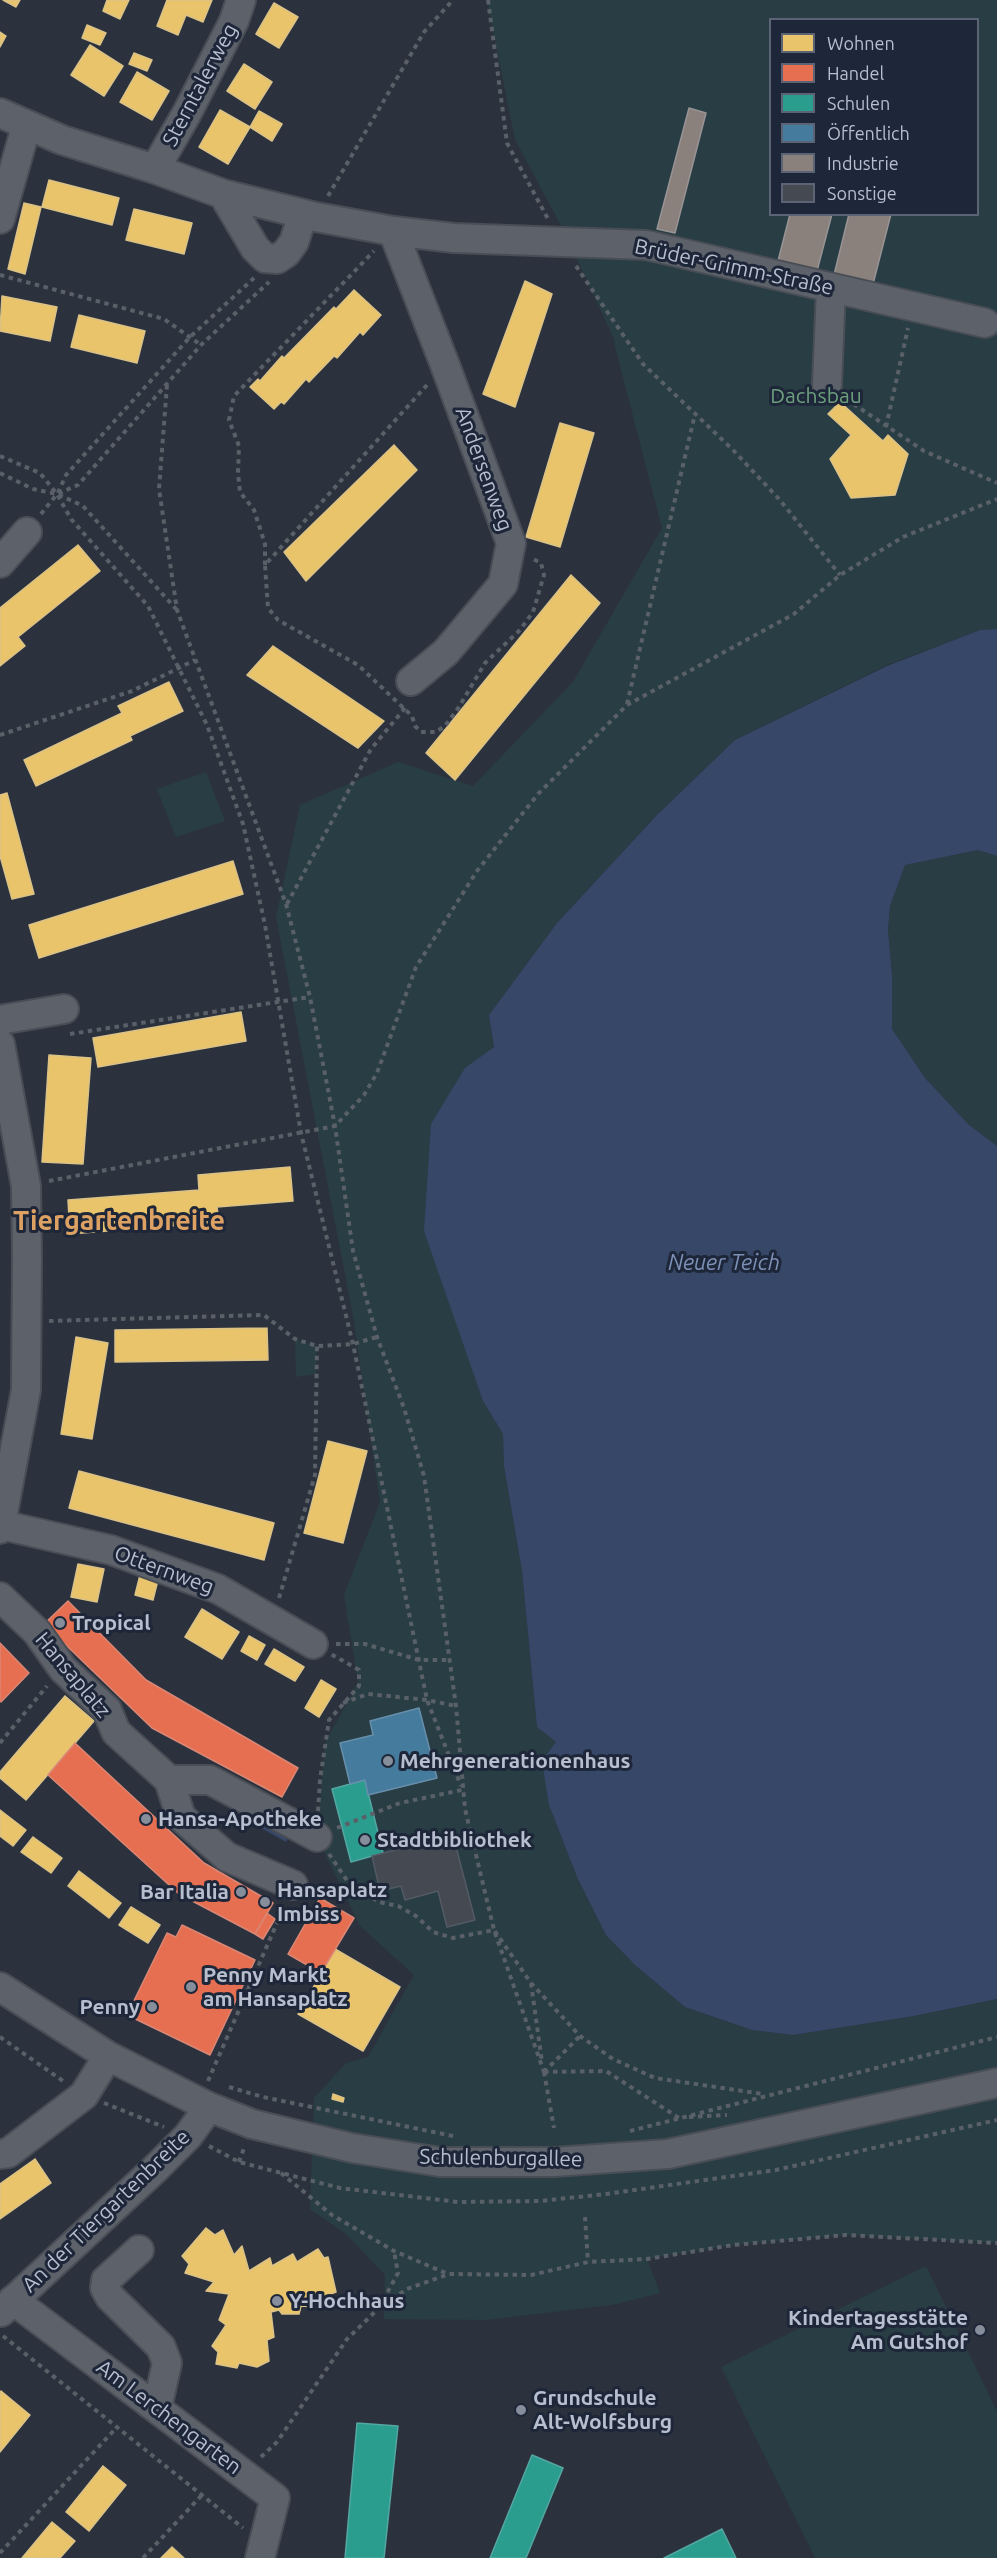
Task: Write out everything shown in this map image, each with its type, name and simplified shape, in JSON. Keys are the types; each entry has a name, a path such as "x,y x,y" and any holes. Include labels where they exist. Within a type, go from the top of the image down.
{"street":[{"name":"Sterntalerweg","path":"155,169 187,113 234,21 241,0"},
{"name":"Brüder-Grimm-Straße","path":"0,113 26,127 223,194 309,215 393,231 454,238 646,245 984,323"},
{"path":"0,219 26,127"},
{"path":"223,194 255,248 271,267 286,253 309,215"},
{"name":"Andersenweg","path":"393,231 511,543 503,584 446,651 411,681"},
{"path":"826,385 831,288"},
{"path":"0,562 27,532"},
{"path":"0,1020 64,1009"},
{"path":"0,1044 26,1186 27,1322 26,1390 1,1527"},
{"name":"Otternweg","path":"1,1527 122,1554 218,1589 314,1644"},
{"name":"Hansaplatz","path":"0,1597 37,1632 63,1669 106,1710 116,1732 169,1779"},
{"path":"293,1885 228,1857 181,1817 169,1779 210,1780 317,1837"},
{"name":"Schulenburgallee","path":"0,1987 108,2056 209,2107 252,2124 363,2150 440,2162 554,2162 668,2154 997,2083"},
{"path":"0,2154 8,2153 84,2095 108,2056"},
{"name":"An der Tiergartenbreite","path":"6,2307 155,2169 188,2136 209,2107"},
{"path":"139,2250 106,2280 105,2288 110,2297 161,2347 167,2363 157,2408"},
{"name":"Am Lerchengarten","path":"6,2307 157,2408 275,2498 262,2551"}],"path":[{"path":"309,215 424,32 453,0"},
{"path":"488,0 507,143 561,242 643,364 695,413 779,499 840,575"},
{"path":"278,620 268,608 265,544 254,510 240,492 239,446 229,420 234,396 393,231"},
{"path":"27,532 57,494 66,475 190,337 256,276 271,267"},
{"path":"57,494 78,485 201,345 263,286 271,267"},
{"path":"0,275 164,319 201,345"},
{"path":"886,427 913,307"},
{"path":"265,565 445,364"},
{"path":"167,385 159,489 177,610 286,904 310,997 335,1126 353,1251 377,1337 404,1408 424,1476 456,1706 462,1790"},
{"path":"826,385 886,427 924,450 997,483"},
{"path":"627,705 695,413"},
{"path":"0,456 40,473 57,494 71,519 148,606 207,725 243,824 265,925 301,1133 352,1344 427,1700 462,1790 494,1930 544,2072"},
{"path":"0,473 33,489 57,494 83,506 177,610"},
{"path":"26,1186 335,1126 364,1095 377,1073 416,967 477,871 538,794 627,705 794,614 840,575 903,537 997,499"},
{"path":"0,735 132,691 195,660"},
{"path":"286,904 370,749 404,711 411,681"},
{"path":"64,1009 68,1034 310,997"},
{"path":"27,1322 264,1315 295,1339 316,1346 352,1344 377,1337"},
{"path":"273,1621 315,1474 316,1346"},
{"path":"314,1644 365,1644 419,1660 450,1660"},
{"path":"314,1644 359,1670 359,1686 329,1720 320,1780 317,1837 400,1803 462,1790"},
{"path":"0,1743 63,1669"},
{"path":"342,1703 368,1694 427,1700 456,1706"},
{"path":"337,1865 348,1882 379,1902 398,1906 416,1916 433,1932 453,1938 494,1930"},
{"path":"293,1885 208,2081 263,2097 457,2137"},
{"path":"494,1930 531,1983 580,2036 613,2059 655,2079 765,2095"},
{"path":"531,1983 554,2128"},
{"path":"544,2072 580,2036"},
{"path":"625,2132 997,2037"},
{"path":"544,2072 606,2071 678,2118"},
{"path":"279,2171 332,2215 394,2251 449,2274"},
{"path":"585,2217 588,2262"},
{"path":"244,2473 277,2442 347,2339 378,2309 406,2289 449,2274 531,2275 588,2262 647,2259 733,2245 846,2235 997,2243"},
{"path":"378,2309 398,2272 394,2251"},
{"path":"0,2334 201,2495 262,2551"},
{"path":"0,2553 117,2427"},
{"path":"143,2558 201,2495"}],"green space":[{"name":"Dachsbau","path":"487,0 997,0 997,629 980,630 887,665 735,740 657,815 557,923 489,1015 494,1047 465,1069 466,1350 483,1401 503,1434 504,1466 522,1571 537,1727 556,1742 549,1805 577,1877 606,1935 635,1965 685,2007 752,2030 793,2035 914,2016 997,1999 997,2243 846,2235 733,2245 647,2259 660,2293 612,2305 485,2320 384,2319 385,2275 346,2234 310,2209 314,2098 346,2063 368,2057 414,1975 360,1926 317,1837 325,1743 358,1682 344,1595 380,1502 353,1316 276,917 300,805 398,762 473,786 573,682 662,528 615,341 564,231 515,140"},
{"path":"206,772 225,821 176,837 157,789"},
{"path":"978,850 997,856 997,1146 969,1125 925,1078 891,1028 892,975 888,930 890,906 905,865"},
{"path":"295,1339 317,1346 316,1374 296,1377"},
{"path":"926,2266 997,2411 997,2558 815,2558 721,2367"}],"water":[{"name":"Neuer Teich","path":"997,629 997,856 978,850 905,865 890,906 888,930 892,975 892,1029 925,1078 969,1125 997,1146 997,1999 914,2016 793,2035 752,2030 685,2007 635,1965 606,1935 577,1877 549,1805 542,1761 556,1742 537,1727 522,1571 504,1466 503,1434 483,1401 424,1231 431,1124 465,1068 494,1047 489,1015 557,923 657,815 735,740 887,666 980,630"},
{"path":"263,1813 293,1829 286,1842 256,1825"}],"building: Wohnen":[{"path":"3,0 20,0 16,7"},
{"path":"107,0 129,0 120,19 103,11"},
{"path":"167,0 212,0 203,22 186,15 178,35 157,26"},
{"path":"274,3 298,17 279,48 256,34"},
{"path":"87,25 106,33 100,45 82,38"},
{"path":"0,32 6,36 0,47"},
{"path":"90,45 123,66 104,96 71,75"},
{"path":"134,53 152,60 147,71 129,64"},
{"path":"244,64 272,82 255,109 227,91"},
{"path":"137,72 169,91 152,120 120,102"},
{"path":"220,110 250,127 228,164 199,147"},
{"path":"259,111 282,124 272,141 250,127"},
{"path":"49,180 119,198 112,225 42,207"},
{"path":"24,203 41,207 25,274 8,269"},
{"path":"134,209 192,223 184,254 126,240"},
{"path":"525,281 552,294 515,407 483,394"},
{"path":"354,290 381,315 363,335 360,332 337,358 334,356 309,382 306,379 284,404 281,402 274,409 250,387 258,379 260,381 282,356 284,358"},
{"path":"2,296 57,307 50,341 0,331"},
{"path":"79,315 145,331 137,363 71,347"},
{"path":"840,402 883,441 888,435 908,454 895,495 851,498 830,459 851,435 828,414"},
{"path":"560,423 594,433 560,547 526,537"},
{"path":"394,445 417,470 306,581 284,552"},
{"path":"78,545 100,571 18,637 25,646 0,666 0,608"},
{"path":"571,575 600,603 455,780 426,753"},
{"path":"273,646 384,721 358,748 247,675"},
{"path":"169,682 183,711 130,736 132,740 36,786 24,760 122,713 118,706"},
{"path":"7,793 34,894 12,899 0,856 0,795"},
{"path":"233,861 243,894 39,958 29,925"},
{"path":"241,1012 246,1041 98,1067 93,1038"},
{"path":"49,1055 91,1058 83,1164 42,1162"},
{"path":"290,1167 293,1201 217,1207 219,1222 70,1234 68,1200 199,1190 198,1175"},
{"path":"267,1328 268,1360 115,1362 115,1330"},
{"path":"76,1337 108,1343 92,1439 61,1434"},
{"path":"328,1441 367,1451 343,1543 304,1533"},
{"path":"79,1471 274,1523 264,1560 69,1508"},
{"path":"78,1564 104,1569 97,1602 71,1597"},
{"path":"140,1575 158,1580 153,1600 135,1595"},
{"path":"202,1609 239,1632 222,1659 185,1637"},
{"path":"249,1636 265,1645 257,1660 241,1651"},
{"path":"274,1649 304,1667 295,1681 265,1664"},
{"path":"321,1680 336,1689 319,1717 305,1708"},
{"path":"65,1696 94,1721 26,1800 0,1778 0,1772"},
{"path":"0,1810 26,1830 13,1846 0,1836"},
{"path":"33,1837 62,1858 51,1873 21,1852"},
{"path":"79,1871 121,1903 109,1918 68,1886"},
{"path":"131,1907 160,1925 148,1943 119,1925"},
{"path":"335,1949 400,1987 363,2051 298,2014"},
{"path":"333,2094 344,2098 343,2102 332,2099"},
{"path":"35,2159 51,2183 0,2219 0,2184"},
{"name":"Y-Hochhaus","path":"206,2228 215,2235 223,2230 234,2255 242,2246 249,2271 270,2258 272,2266 293,2254 297,2262 318,2249 324,2258 328,2257 336,2292 328,2295 326,2308 301,2306 299,2314 282,2314 279,2310 271,2312 274,2337 267,2340 269,2361 257,2367 239,2363 237,2368 216,2364 218,2352 212,2346 226,2325 219,2320 229,2294 206,2291 214,2282 185,2273 189,2264 182,2256"},
{"path":"1,2391 30,2415 0,2452 0,2393"},
{"path":"103,2466 126,2485 89,2531 66,2512"},
{"path":"52,2522 75,2541 60,2558 22,2558"},
{"path":"172,2547 184,2558 161,2558"}],"building: Handel":[{"path":"68,1601 146,1680 298,1768 282,1797 152,1728 44,1624"},
{"path":"0,1643 29,1673 1,1702 0,1701"},
{"path":"75,1743 204,1863 273,1903 255,1934 179,1894 48,1775"},
{"path":"320,1898 354,1918 321,1973 288,1954"},
{"path":"267,1913 275,1919 263,1939 255,1934"},
{"name":"Penny Markt am Hansaplatz","path":"182,1925 255,1960 210,2055 127,2015 167,1933 176,1937"}],"building: Schulen":[{"path":"365,1780 383,1853 351,1862 332,1789"},
{"path":"357,2423 398,2426 384,2558 345,2558"},
{"path":"532,2455 563,2468 526,2558 490,2558"},
{"path":"722,2529 736,2558 664,2558"}],"building: Öffentlich":[{"name":"Mehrgenerationenhaus","path":"419,1708 437,1778 368,1795 365,1780 350,1784 340,1743 373,1735 370,1721"}],"building: Industrie":[{"path":"689,108 706,113 675,233 657,229"},
{"path":"789,216 831,216 817,271 778,261"},
{"path":"849,216 890,216 872,288 833,279"}],"building: Sonstige":[{"path":"453,1835 475,1920 447,1927 438,1891 405,1900 401,1886 380,1891 372,1856"}],"place":[{"name":"Tropical","path":"60,1623"},
{"name":"Mehrgenerationenhaus","path":"388,1761"},
{"name":"Hansa-Apotheke","path":"146,1819"},
{"name":"Stadtbibliothek","path":"365,1840"},
{"name":"Bar Italia","path":"241,1892"},
{"name":"Hansaplatz Imbiss","path":"265,1902"},
{"name":"Penny Markt am Hansaplatz","path":"191,1987"},
{"name":"Penny","path":"152,2007"},
{"name":"Y-Hochhaus","path":"277,2301"},
{"name":"Kindertagesstätte Am Gutshof","path":"980,2330"},
{"name":"Grundschule Alt-Wolfsburg","path":"521,2410"}],"district":[{"name":"Tiergartenbreite","path":"119,1221"}]}
